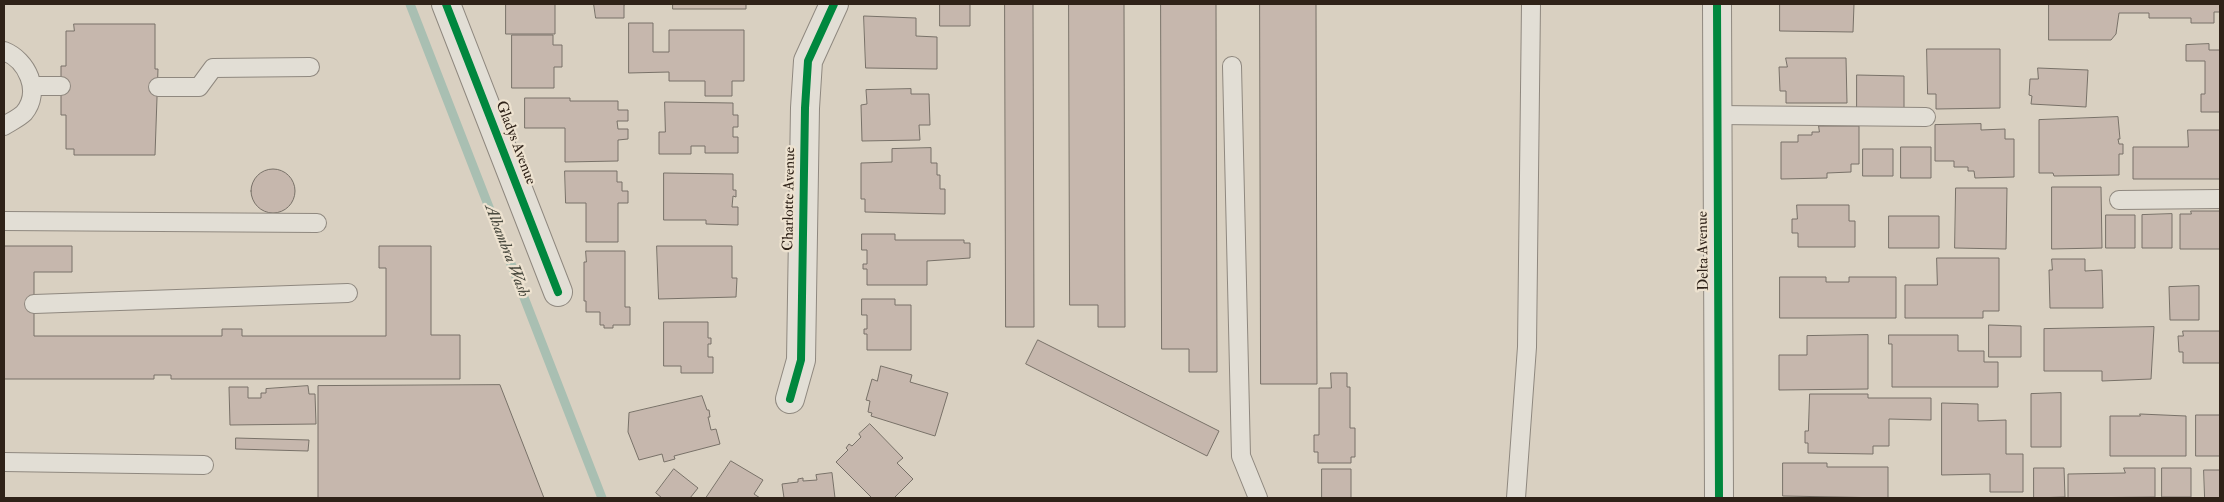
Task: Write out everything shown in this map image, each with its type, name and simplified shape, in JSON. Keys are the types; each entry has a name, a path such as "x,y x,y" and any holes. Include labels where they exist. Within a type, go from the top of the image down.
{"street":[{"name":"Gladys Avenue","path":"446,4 558,292"},
{"name":"Charlotte Avenue","path":"790,399 801,360 805,108 808,60 834,4"},
{"name":"Delta Avenue","path":"1717,4 1719,498"}],"lane":[{"path":"1516,498 1526,347 1531,4"},
{"path":"4,51 14,55 26,71 33,86 32,97 24,113 4,126"},
{"path":"1232,66 1241,456 1258,498"},
{"path":"158,87 199,87 213,68 310,67"},
{"path":"33,86 61,86"},
{"path":"1717,115 1926,117"},
{"path":"2119,200 2220,199"},
{"path":"4,221 317,223"},
{"path":"34,304 348,293"},
{"path":"4,462 204,464"}],"building":[{"path":"506,4 555,4 555,34 506,34"},
{"path":"594,4 626,4 624,5 624,18 596,18"},
{"path":"673,4 746,4 746,9 673,9"},
{"path":"940,4 970,4 970,26 940,26"},
{"path":"1005,4 1033,4 1034,327 1006,327"},
{"path":"1069,4 1124,4 1125,327 1098,327 1098,305 1070,305"},
{"path":"1161,4 1216,4 1217,372 1189,372 1189,349 1162,349"},
{"path":"1260,4 1316,4 1317,384 1261,384"},
{"path":"1780,4 1854,4 1853,32 1780,31"},
{"path":"2049,4 2220,4 2220,12 2214,12 2214,23 2191,23 2191,18 2149,18 2149,13 2119,13 2116,34 2111,40 2049,40"},
{"path":"864,16 916,18 916,36 937,37 937,69 866,68"},
{"path":"629,23 653,23 653,52 669,52 669,30 744,30 744,81 732,81 732,96 705,96 705,81 669,81 669,72 629,73"},
{"path":"74,24 155,24 155,69 158,69 155,155 74,155 74,149 66,149 66,115 61,115 61,66 66,66 66,31 74,31"},
{"path":"512,35 553,35 553,45 562,45 562,67 554,67 554,88 512,88"},
{"path":"2209,44 2209,50 2220,50 2220,112 2201,112 2201,94 2205,94 2205,61 2186,61 2186,45"},
{"path":"1927,49 2000,49 2000,108 1936,109 1936,94 1928,94"},
{"path":"1786,58 1846,58 1847,103 1786,103 1786,91 1780,91 1779,67 1787,67"},
{"path":"2038,68 2088,70 2086,107 2031,104 2032,96 2029,95 2030,79 2038,79"},
{"path":"1857,75 1904,76 1904,110 1857,110"},
{"path":"911,89 911,94 929,94 930,125 919,125 920,140 862,141 861,105 867,104 866,90"},
{"path":"525,98 570,98 570,101 618,101 618,110 628,110 628,121 617,121 618,129 628,129 628,139 618,140 618,161 565,162 565,128 525,128"},
{"path":"665,102 733,103 733,115 738,115 738,127 733,127 733,137 738,137 738,153 705,153 705,146 691,146 691,154 659,154 659,132 665,132"},
{"path":"2118,117 2120,139 2118,139 2119,144 2123,144 2123,154 2119,154 2119,175 2054,176 2053,173 2039,173 2039,120"},
{"path":"1981,124 1981,130 2005,129 2005,139 2014,139 2014,177 1975,178 1974,171 1968,171 1968,167 1954,167 1954,161 1935,161 1935,125"},
{"path":"1819,126 1859,126 1859,164 1851,164 1851,172 1827,173 1827,178 1781,179 1781,142 1798,142 1798,135 1812,135 1812,132 1819,132"},
{"path":"2188,130 2220,130 2220,179 2133,179 2133,147 2188,147"},
{"path":"1901,147 1931,147 1931,178 1901,178"},
{"path":"931,148 931,163 937,163 937,175 940,175 940,189 945,189 945,214 865,212 865,199 861,199 861,163 892,162 892,149"},
{"path":"1863,149 1893,149 1893,176 1863,176"},
{"path":"273,169 285,173 291,179 295,191 291,203 285,209 273,213 261,209 255,203 251,191 255,179 261,173"},
{"path":"565,171 617,171 617,182 622,182 622,191 628,191 628,203 618,203 618,242 586,242 586,203 566,203"},
{"path":"664,173 733,174 733,190 736,190 736,197 733,196 732,207 738,207 738,225 706,224 706,220 664,220"},
{"path":"2052,187 2101,187 2102,248 2052,249"},
{"path":"1956,188 2007,188 2006,249 1955,248"},
{"path":"1797,205 1849,205 1849,221 1855,221 1855,247 1798,247 1798,233 1792,233 1792,219 1797,219"},
{"path":"2191,211 2220,211 2220,249 2180,249 2180,214 2191,214"},
{"path":"2172,214 2172,248 2142,248 2142,215"},
{"path":"2106,215 2135,215 2135,248 2106,248"},
{"path":"1889,216 1939,216 1939,248 1889,248"},
{"path":"862,234 895,234 895,240 964,240 964,243 970,243 970,258 927,261 927,285 867,285 867,269 863,269 863,264 867,264 867,250 862,250"},
{"path":"4,246 72,246 72,272 34,272 34,336 222,336 222,329 242,329 242,336 386,336 386,268 379,268 379,246 431,246 431,335 460,335 460,379 171,379 171,375 154,375 154,379 4,379"},
{"path":"657,246 732,246 732,278 737,278 736,297 659,299"},
{"path":"586,251 625,251 625,307 630,307 630,325 613,325 613,328 604,328 604,325 600,325 600,312 586,312 586,301 584,301 584,262 586,262"},
{"path":"1937,258 1999,258 1999,311 1983,311 1983,318 1905,318 1905,285 1937,285"},
{"path":"2052,259 2085,259 2085,271 2102,270 2103,308 2050,308 2049,270 2052,270"},
{"path":"1780,277 1826,277 1826,282 1849,282 1849,277 1896,277 1896,318 1780,318"},
{"path":"2199,286 2199,320 2170,320 2169,287"},
{"path":"862,299 895,299 895,305 911,305 911,350 867,350 867,334 864,334 864,329 867,329 867,315 862,315"},
{"path":"664,322 708,322 708,338 711,338 711,344 708,344 708,357 713,357 713,373 681,373 681,366 664,366"},
{"path":"1989,325 2021,326 2021,357 1989,357"},
{"path":"2154,327 2151,379 2102,381 2102,371 2044,371 2044,329"},
{"path":"2183,331 2220,331 2220,363 2183,363 2183,352 2179,352 2178,336 2183,336"},
{"path":"1868,335 1868,389 1779,390 1779,355 1807,355 1807,336"},
{"path":"1889,335 1958,335 1958,351 1984,351 1984,362 1998,362 1998,387 1892,387 1892,344 1889,344"},
{"path":"1038,340 1219,431 1207,456 1026,364"},
{"path":"881,366 912,375 910,382 948,393 935,436 871,416 872,413 868,412 870,401 866,400 872,379 877,381"},
{"path":"1331,373 1347,373 1347,387 1350,387 1350,428 1355,428 1355,457 1351,457 1351,463 1318,463 1318,452 1314,452 1314,435 1319,435 1319,388 1331,388"},
{"path":"500,385 544,498 318,498 318,386"},
{"path":"308,386 309,394 315,394 316,424 230,425 229,387 248,387 248,398 261,398 261,393 266,393 266,389"},
{"path":"2061,393 2061,447 2031,447 2031,394"},
{"path":"1810,394 1868,394 1868,398 1931,398 1931,420 1889,419 1889,446 1873,446 1873,454 1808,453 1808,443 1805,443 1805,431 1808,431"},
{"path":"702,396 707,410 709,410 710,417 708,417 711,430 716,429 720,444 674,456 675,459 664,462 662,454 639,460 628,432 629,413"},
{"path":"1942,403 1978,404 1978,421 2006,420 2006,454 2023,454 2023,492 1990,492 1990,474 1942,475"},
{"path":"2140,414 2186,416 2186,456 2110,456 2110,416 2140,416"},
{"path":"2196,415 2220,415 2220,456 2196,456"},
{"path":"870,424 903,458 897,463 913,479 894,498 872,498 836,462 848,450 846,448 849,444 852,446 861,437 859,434"},
{"path":"236,438 309,440 308,451 236,449"},
{"path":"731,461 763,480 754,494 760,498 706,498"},
{"path":"1783,463 1827,463 1827,467 1888,467 1888,498 1783,496"},
{"path":"2034,468 2064,468 2065,497 2034,498"},
{"path":"2124,468 2155,468 2155,497 2068,498 2068,474 2125,473"},
{"path":"2162,468 2191,468 2191,497 2162,497"},
{"path":"674,469 698,488 690,498 662,498 656,493"},
{"path":"1322,469 1351,469 1351,498 1322,498"},
{"path":"2204,470 2220,470 2220,498 2205,498"},
{"path":"832,473 835,498 784,498 782,484 798,482 798,479 803,478 803,481 817,480 816,475"}],"waterway":[{"name":"Alhambra Wash","path":"410,4 602,498"}],"cycle path":[{"path":"446,4 558,292"},
{"path":"790,399 801,360 805,108 808,61 834,4"},
{"path":"1717,4 1719,498"}]}
